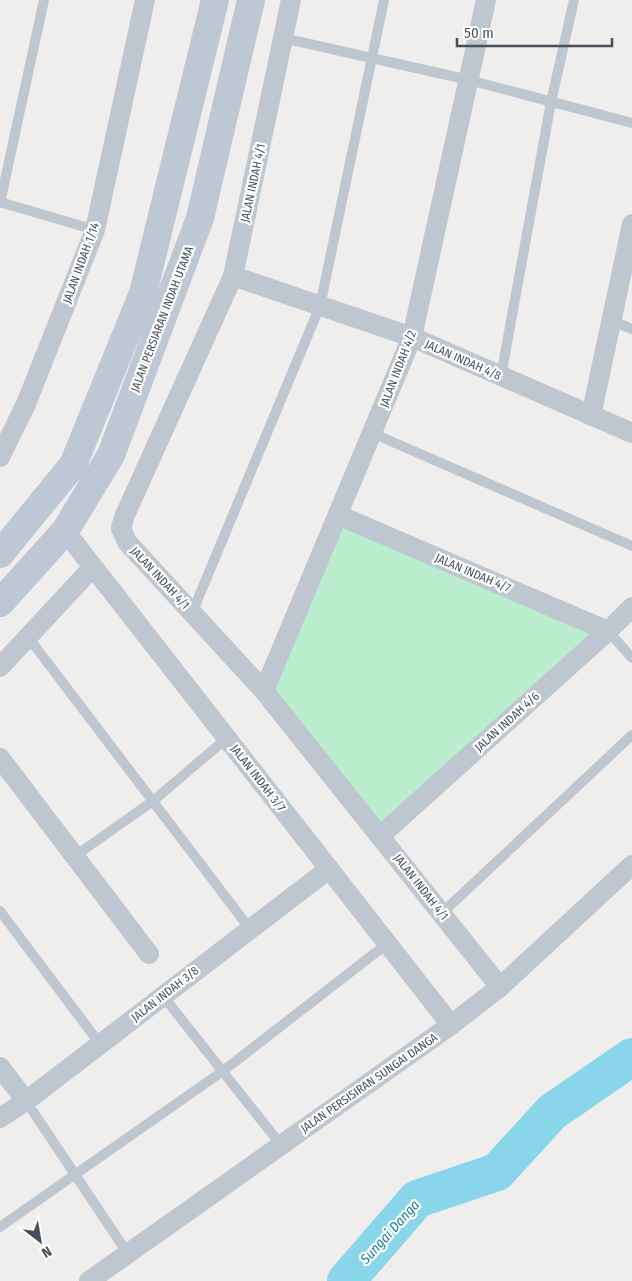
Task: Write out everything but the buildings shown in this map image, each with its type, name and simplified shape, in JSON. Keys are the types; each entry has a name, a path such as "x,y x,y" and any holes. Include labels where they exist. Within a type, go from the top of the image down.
{"main road":[{"path":"0,554 73,466 143,293 215,0"},
{"name":"JALAN PERSIARAN INDAH UTAMA","path":"0,603 65,531 111,455 200,218 252,0"}],"street":[{"name":"JALAN INDAH 1/14","path":"0,457 26,404 95,230 146,0"},
{"name":"JALAN INDAH 4/1","path":"291,0 233,276 125,515 122,528 126,542 264,692 500,987"},
{"name":"JALAN INDAH 4/2","path":"264,692 412,337 486,0"},
{"path":"591,416 610,320 630,245 632,224"},
{"name":"JALAN INDAH 4/8","path":"233,276 412,337 632,433"},
{"name":"JALAN INDAH 4/7","path":"338,515 608,631"},
{"name":"JALAN INDAH 3/7","path":"65,531 451,1025"},
{"path":"0,667 93,567"},
{"name":"JALAN INDAH 4/6","path":"380,836 608,631 632,607"},
{"path":"0,758 149,954"},
{"name":"JALAN PERSISIRAN SUNGAI DANGA","path":"90,1281 451,1025 500,987 632,865"},
{"name":"JALAN INDAH 3/8","path":"0,1118 26,1101 329,869"},
{"path":"0,1067 26,1101"}],"lane":[{"path":"44,0 0,202 95,230"},
{"path":"192,613 320,306 384,0"},
{"path":"501,376 551,102 574,0"},
{"path":"283,38 469,80 632,123"},
{"path":"610,320 632,329"},
{"path":"372,433 632,546"},
{"path":"608,631 632,658"},
{"path":"28,636 250,929"},
{"path":"442,913 632,735"},
{"path":"75,856 154,802 227,738"},
{"path":"0,911 100,1044"},
{"path":"0,1227 223,1071 388,944"},
{"path":"163,996 281,1145"},
{"path":"26,1101 128,1254"}],"green space":[{"path":"342,521 598,634 384,832 264,691"}],"waterway":[{"name":"Sungai Danga","path":"346,1281 417,1199 497,1172 552,1112 632,1057"}]}
